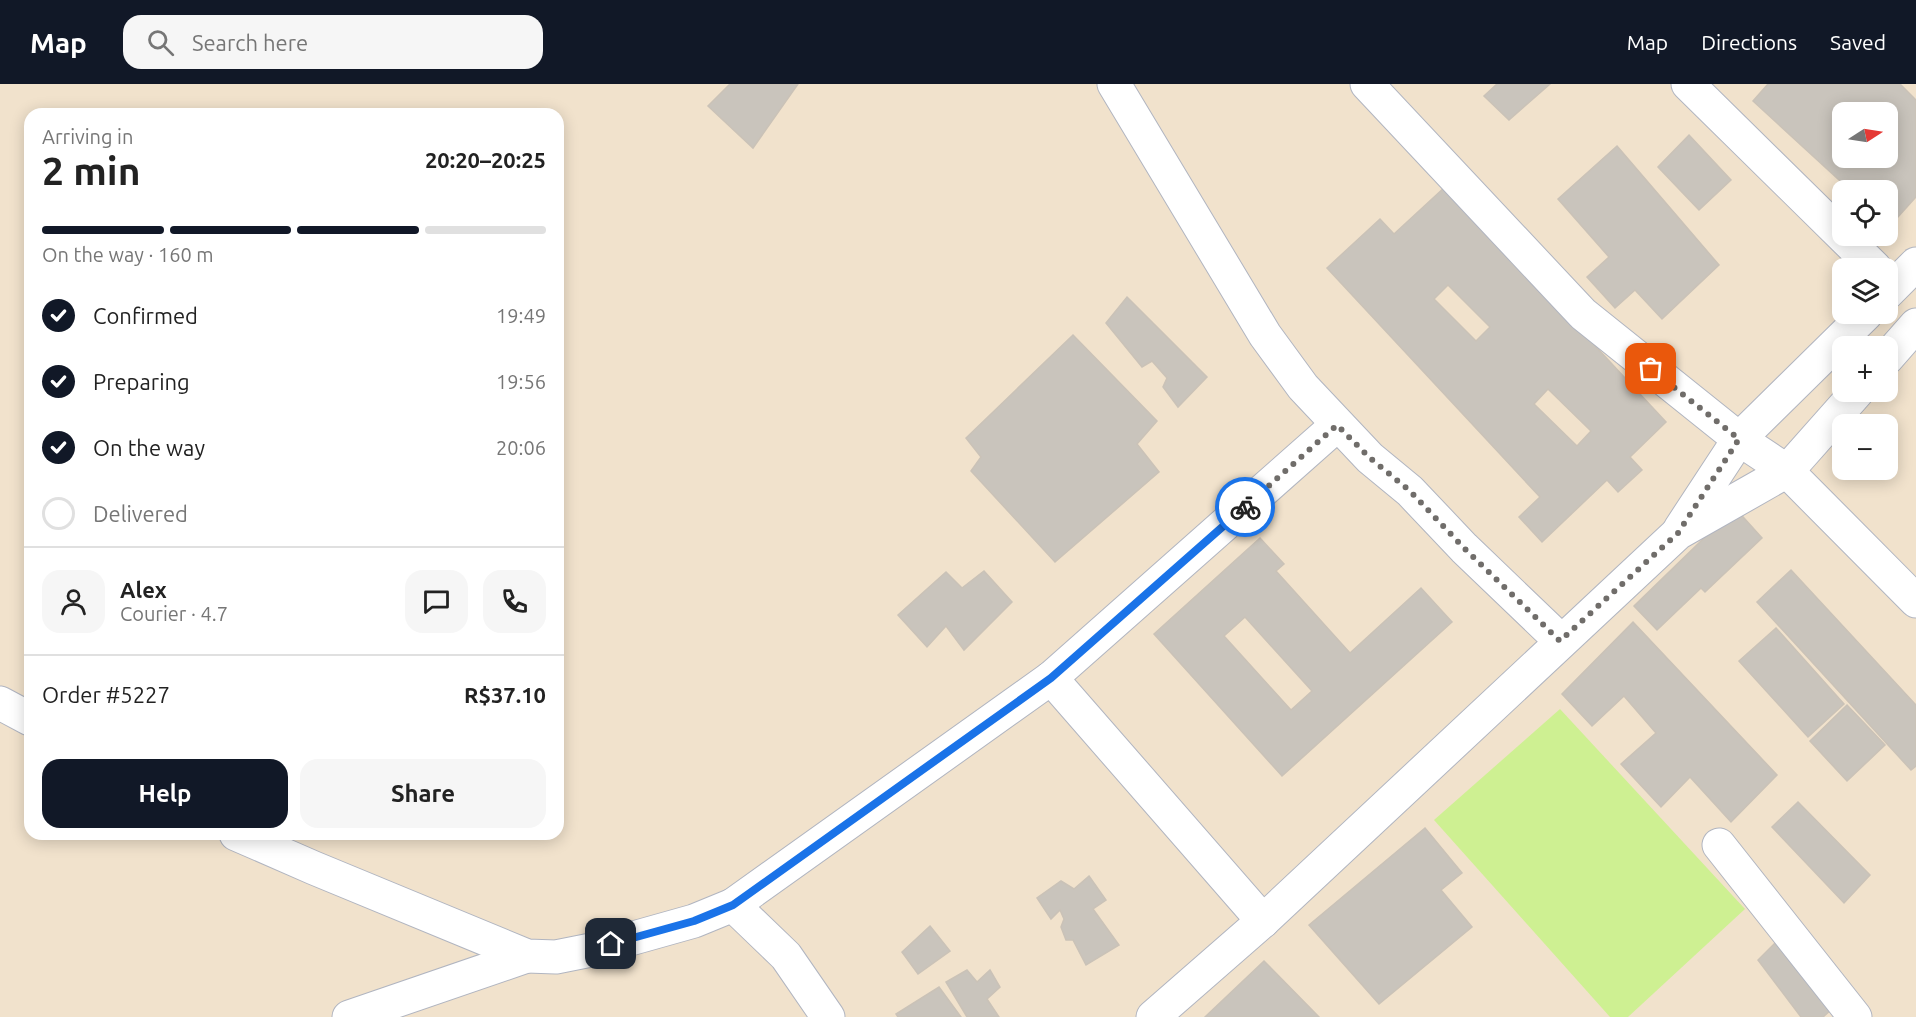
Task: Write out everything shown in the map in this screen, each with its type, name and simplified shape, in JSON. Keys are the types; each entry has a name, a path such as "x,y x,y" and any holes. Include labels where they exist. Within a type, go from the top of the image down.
{"lane":[{"path":"1114,84 1265,335 1304,387 1370,458 1410,491 1464,548 1560,641"},
{"path":"1367,84 1583,314 1739,439 1787,471 1916,601"},
{"path":"1688,84 1861,258"},
{"path":"1898,274 1916,264"},
{"path":"1678,533 1739,439 1856,324"},
{"path":"1898,345 1916,325"},
{"path":"1153,1017 1263,921 1678,533 1787,471 1848,402"},
{"path":"250,840 527,956 556,957 591,950 694,921 733,905 1051,678 1337,425"},
{"path":"1051,678 1263,921"},
{"path":"0,703 24,717"},
{"path":"1719,845 1855,1017"},
{"path":"733,905 786,956 828,1017"},
{"path":"349,1017 527,956"}],"shaded area":[{"path":"0,84 1916,84 1916,1017 0,1017"}],"green space":[{"path":"1560,709 1745,909 1628,1017 1610,1017 1434,820"}],"building":[{"path":"730,84 798,84 753,148 708,106"},
{"path":"1497,84 1550,84 1509,120 1484,96"},
{"path":"1768,84 1900,84 1916,100 1916,197 1898,217 1898,180 1839,180 1753,101"},
{"path":"1689,135 1731,180 1699,210 1658,167"},
{"path":"1617,146 1719,265 1662,319 1635,290 1615,308 1587,277 1609,257 1558,199"},
{"path":"1446,186 1666,422 1630,457 1642,470 1618,492 1607,480 1542,542 1519,517 1540,497 1327,268 1380,219 1394,234","holes":["1448,285 1490,327 1476,341 1434,299","1548,389 1591,431 1577,446 1534,404"]},
{"path":"1127,297 1207,377 1178,407 1163,387 1167,378 1152,361 1142,367 1106,323"},
{"path":"1073,335 1157,421 1137,444 1159,472 1055,562 971,471 981,457 966,438"},
{"path":"1735,508 1762,538 1705,592 1701,588 1657,630 1634,606"},
{"path":"1260,538 1284,564 1276,571 1350,653 1421,588 1452,622 1282,776 1154,634","holes":["1245,617 1312,691 1291,710 1224,636"]},
{"path":"1791,570 1916,705 1916,766 1911,770 1757,602"},
{"path":"984,571 1012,602 964,650 946,626 927,647 898,615 946,572 962,588"},
{"path":"1633,622 1777,775 1731,822 1690,777 1661,807 1621,764 1656,733 1624,696 1592,726 1562,694"},
{"path":"1776,628 1844,704 1808,737 1739,661"},
{"path":"1847,705 1885,745 1847,781 1810,741"},
{"path":"1798,802 1870,875 1844,903 1772,827"},
{"path":"1425,828 1462,873 1441,890 1472,927 1379,1004 1309,925"},
{"path":"1089,876 1106,900 1093,909 1119,945 1086,965 1073,940 1066,940 1061,927 1064,919 1060,910 1051,919 1037,898 1061,881 1074,889"},
{"path":"930,926 950,951 918,974 902,952"},
{"path":"1776,942 1832,1009 1823,1017 1801,1017 1758,960"},
{"path":"1264,961 1319,1017 1205,1017"},
{"path":"967,970 977,982 990,970 1000,987 987,999 999,1017 967,1017 946,982"},
{"path":"939,987 961,1017 898,1017 896,1014"}],"way so far":[{"path":"1245,507 1337,425 1370,458 1410,491 1464,548 1560,641 1678,533 1739,439 1651,369"}],"route":[{"path":"611,944 694,921 733,905 1051,678 1245,507"}]}
